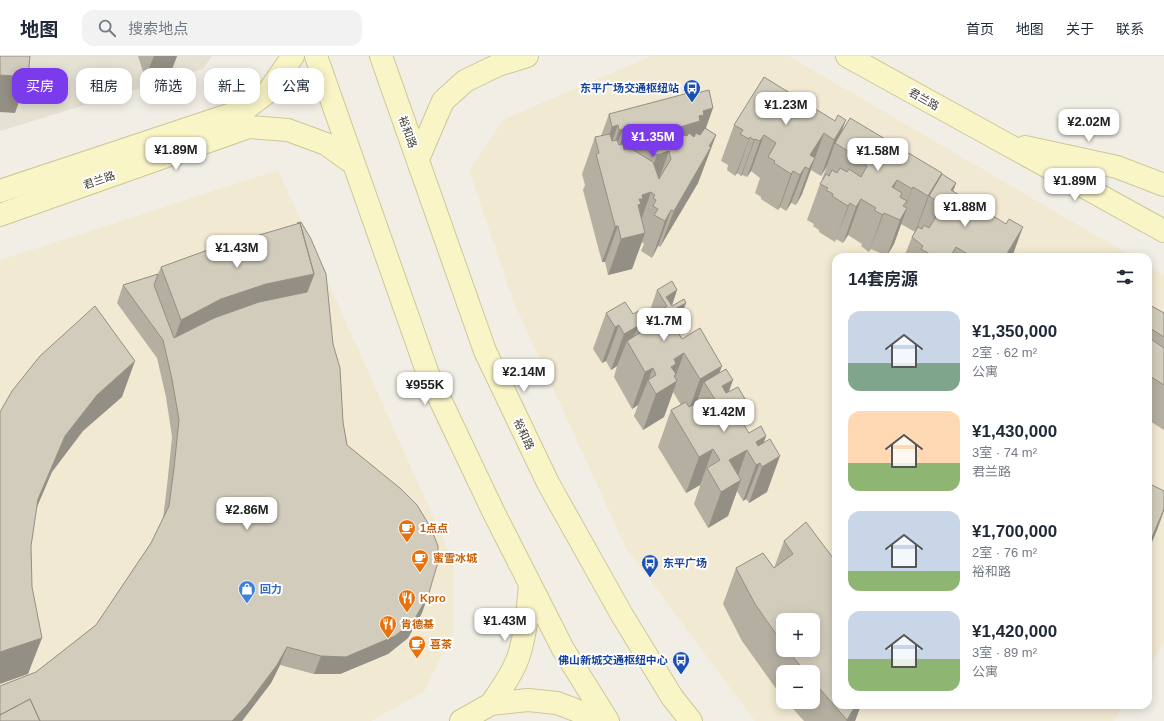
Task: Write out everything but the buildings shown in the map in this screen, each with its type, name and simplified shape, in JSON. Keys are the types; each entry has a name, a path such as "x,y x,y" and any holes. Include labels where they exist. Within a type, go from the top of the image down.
{"street":[{"name":"君兰路","path":"0,191 244,110 268,92 293,56"},
{"path":"316,56 428,374 563,649 608,721"},
{"name":"裕和路","path":"381,56 485,351 548,483 622,615 672,697 691,721"},
{"path":"418,159 443,101 465,81 498,65 527,56"},
{"name":"君兰路","path":"846,56 1164,231"},
{"name":"君兰路","path":"0,215 249,127 288,130 326,144 354,164"},
{"name":"君兰路","path":"1002,142 1117,167 1164,185"},
{"path":"491,704 507,680 518,659 526,628 530,584"},
{"path":"461,721 491,704 528,700 557,703 591,716 598,721"}],"shaded area":[{"path":"0,56 212,56 203,69 196,71 196,68 140,68 140,88 132,91 132,68 76,68 76,104 88,104 0,131"},
{"path":"651,56 789,56 1126,253 832,253 832,709 1122,709 1114,721 755,721 626,548 513,301 469,170 504,119"},
{"path":"278,170 453,561 453,633 424,692 371,721 0,721 0,260"},
{"path":"1152,268 1164,275 1164,643 1152,662"}],"place":[{"name":"东平广场交通枢纽站","path":"692,103"},
{"name":"1点点","path":"407,543"},
{"name":"蜜雪冰城","path":"420,573"},
{"name":"东平广场","path":"650,578"},
{"name":"回力","path":"247,604"},
{"name":"Kpro","path":"407,613"},
{"name":"肯德基","path":"388,639"},
{"name":"喜茶","path":"417,659"},
{"name":"佛山新城交通枢纽中心","path":"681,675"}]}
